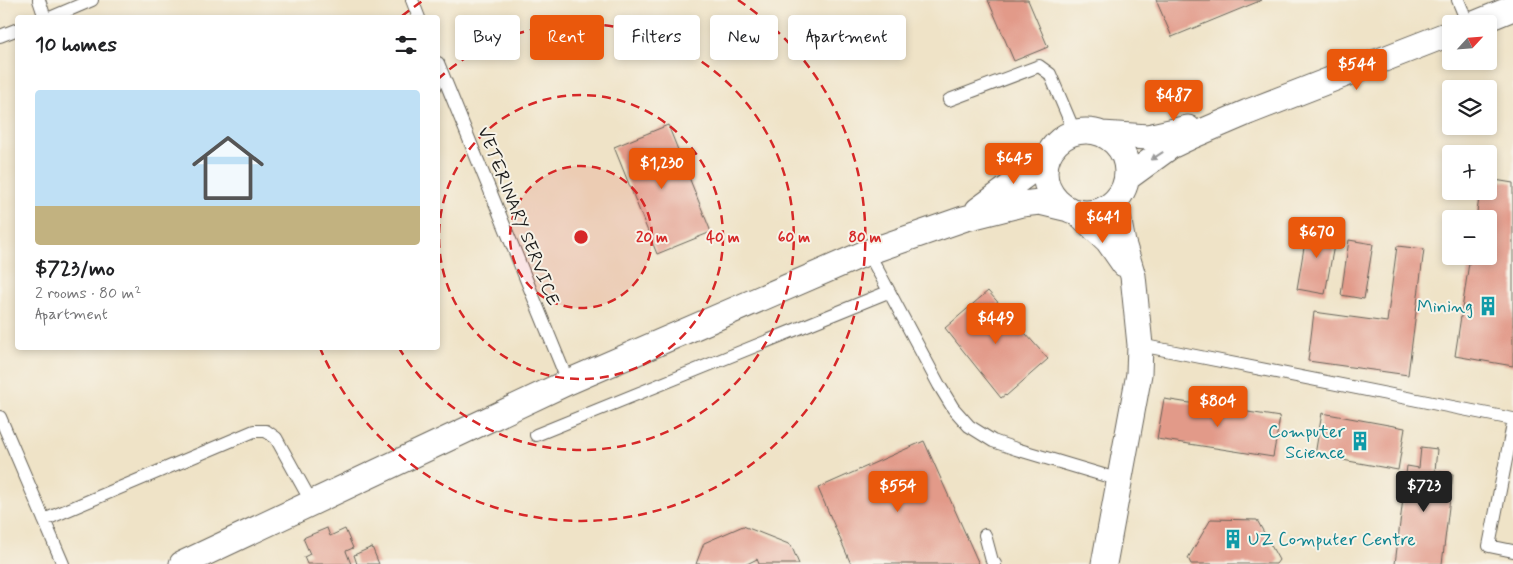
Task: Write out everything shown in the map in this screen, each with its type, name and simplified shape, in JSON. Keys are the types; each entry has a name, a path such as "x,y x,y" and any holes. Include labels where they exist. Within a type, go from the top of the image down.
{"street":[{"path":"1496,15 1513,8"},
{"path":"1127,178 1171,146 1248,112 1442,36"},
{"path":"963,219 989,203 1046,160 1062,138 1074,132 1088,131 1102,134 1148,137 1248,112"},
{"path":"182,564 568,382 868,252 963,219 1022,204 1040,202 1071,211 1091,214 1104,210 1115,202 1123,191 1127,178 1127,164 1122,152 1113,141 1102,134"},
{"path":"1046,160 1045,174 1047,187 1054,199 1108,241 1133,276"},
{"path":"1104,564 1138,374 1140,345 1133,276 1115,202"}],"lane":[{"path":"39,0 44,15"},
{"path":"57,15 92,0"},
{"path":"412,0 418,15"},
{"path":"1458,0 1464,15"},
{"path":"0,36 15,31"},
{"path":"949,100 1039,66 1050,74 1074,132"},
{"name":"VETERINARY SERVICE","path":"440,68 568,382"},
{"path":"868,252 939,385 953,408 970,426 994,440 1016,449 1120,480"},
{"path":"536,435 888,292"},
{"path":"1140,345 1513,419"},
{"path":"0,417 63,564"},
{"path":"1513,424 1489,546 1513,551"},
{"path":"44,520 254,431 266,430 276,438 312,503"},
{"path":"985,535 992,561 995,564"}],"building":[{"path":"988,0 1028,0 1048,47 1014,61"},
{"path":"1156,0 1262,0 1172,37"},
{"path":"668,125 711,232 657,254 614,147"},
{"name":"Mining","path":"1497,180 1513,183 1513,366 1455,356 1469,265 1497,265 1497,210 1477,210 1479,200 1497,200"},
{"path":"1308,224 1337,229 1325,294 1297,289"},
{"path":"1349,240 1373,244 1364,299 1341,295"},
{"path":"1397,246 1424,249 1408,375 1308,361 1314,312 1387,322"},
{"path":"988,291 1048,359 1006,396 1001,398 945,328"},
{"path":"1164,399 1280,417 1273,457 1157,439"},
{"name":"Computer Science","path":"1322,413 1405,428 1398,470 1315,455"},
{"path":"924,441 979,564 851,564 818,488"},
{"path":"1421,447 1437,449 1435,471 1453,474 1442,564 1395,564 1407,466 1419,468"},
{"name":"UZ Computer Centre","path":"1211,519 1257,520 1279,560 1276,564 1191,564 1188,558"},
{"path":"743,526 791,545 799,564 759,564 757,559 747,564 696,564 704,543"},
{"path":"327,528 330,536 345,529 353,548 346,551 351,564 307,564 304,557 310,554 303,538"},
{"path":"372,547 379,564 357,564 354,555"}],"place":[{"name":"Mining","path":"1488,306"},
{"name":"Computer Science","path":"1360,441"},
{"name":"UZ Computer Centre","path":"1233,539"}]}
